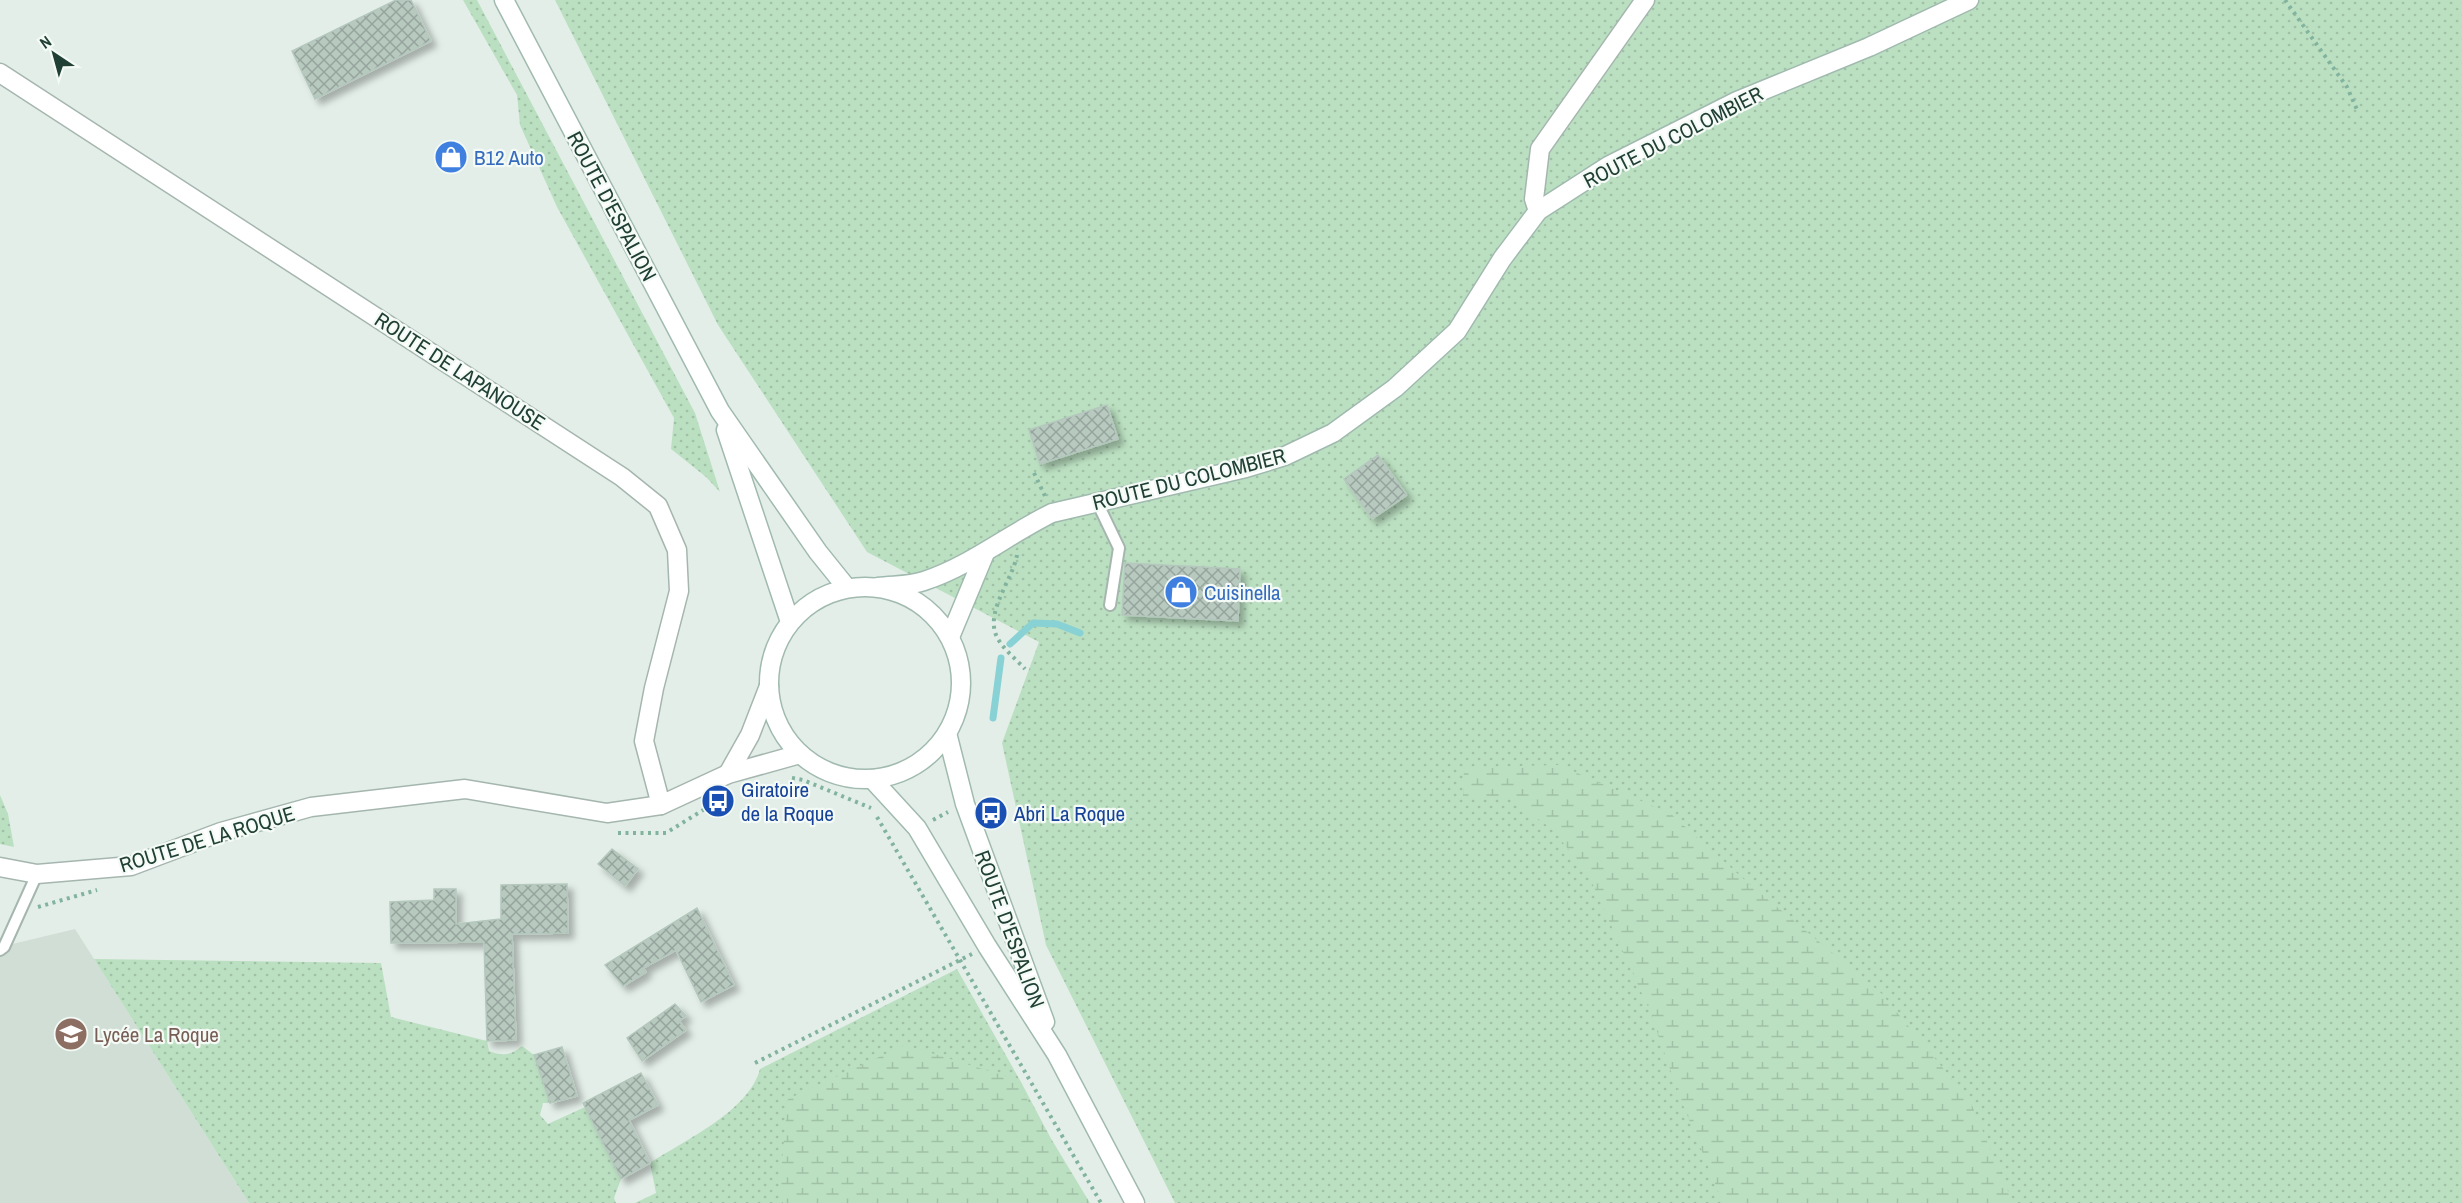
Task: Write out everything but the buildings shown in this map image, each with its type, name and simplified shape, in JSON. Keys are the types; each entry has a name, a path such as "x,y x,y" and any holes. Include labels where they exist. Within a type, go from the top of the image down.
{"street":[{"name":"ROUTE D'ESPALION","path":"504,0 720,411 818,552 847,588"},
{"path":"1538,211 1534,199 1540,149 1645,0"},
{"name":"ROUTE DU COLOMBIER","path":"878,587 924,581 985,553 1022,528 1052,513 1246,468 1285,456 1333,433 1395,388 1457,330 1502,259 1538,211 1608,166 1737,101 1869,46 1969,0"},
{"name":"ROUTE DE LAPANOUSE","path":"0,73 622,477 658,507 677,550 679,591 654,688 644,741 661,805"},
{"name":"ROUTE D'ESPALION","path":"720,411 790,622"},
{"path":"950,637 985,553"},
{"path":"728,774 750,735 769,686 774,652 790,622 816,600 847,588 878,587 912,598 940,622 950,637 957,652 962,686 960,702 947,733 936,748 907,769 872,779 834,774 800,754 778,724 769,686"},
{"name":"ROUTE D'ESPALION","path":"947,733 965,804 1057,1055"},
{"name":"ROUTE DE LA ROQUE","path":"0,867 37,874 131,866 221,832 311,807 465,789 607,813 661,805 728,774 800,754"},
{"name":"ROUTE D'ESPALION","path":"872,779 917,828 987,946 1057,1055 1135,1203"}],"lane":[{"path":"1097,502 1119,548 1110,605"},
{"path":"0,950 4,947 21,914 37,874"}],"path":[{"path":"2285,0 2347,87 2358,112"},
{"path":"1034,472 1052,513"},
{"path":"1022,528 1015,569 996,609 994,631 1004,647 1025,669"},
{"path":"782,777 802,780 873,809 962,959 1101,1203"},
{"path":"608,833 666,833 717,802"},
{"path":"917,828 965,804"},
{"path":"21,914 75,895 98,890"},
{"path":"755,1064 987,946"}],"shaded area":[{"name":"Lycée La Roque","path":"75,929 249,1203 0,1203 0,947"}],"green space":[{"path":"463,0 477,0 695,413 720,492 706,477 671,449 674,418 557,207 520,125 517,95"},
{"path":"555,0 2462,0 2462,1203 1175,1203 1046,945 1002,743 1039,642 867,552 718,325"},
{"path":"1559,765 1671,814 1748,883 1881,993 1970,1101 2013,1203 1723,1203 1679,1095 1651,1014 1588,874 1552,829 1509,798 1463,796 1464,768"},
{"path":"0,795 8,814 14,847 0,844"},
{"path":"94,959 381,963 391,1017 487,1041 489,1051 498,1054 514,1052 522,1046 534,1055 550,1103 543,1103 540,1115 548,1124 585,1107 621,1179 614,1198 616,1203 249,1203"},
{"path":"957,969 1021,1082 1085,1203 635,1203 656,1193 650,1163 730,1111 754,1084 760,1069"},
{"path":"905,1045 1015,1079 1090,1203 783,1203 780,1181 788,1099"}],"waterway":[{"path":"1010,644 1033,623 1057,624 1080,633"},
{"path":"993,718 1001,658"}],"place":[{"name":"B12 Auto","path":"451,157"},
{"name":"Cuisinella","path":"1181,592"},
{"name":"Giratoire de la Roque","path":"718,801"},
{"name":"Abri La Roque","path":"991,813"},
{"name":"Lycée La Roque","path":"71,1034"}]}
